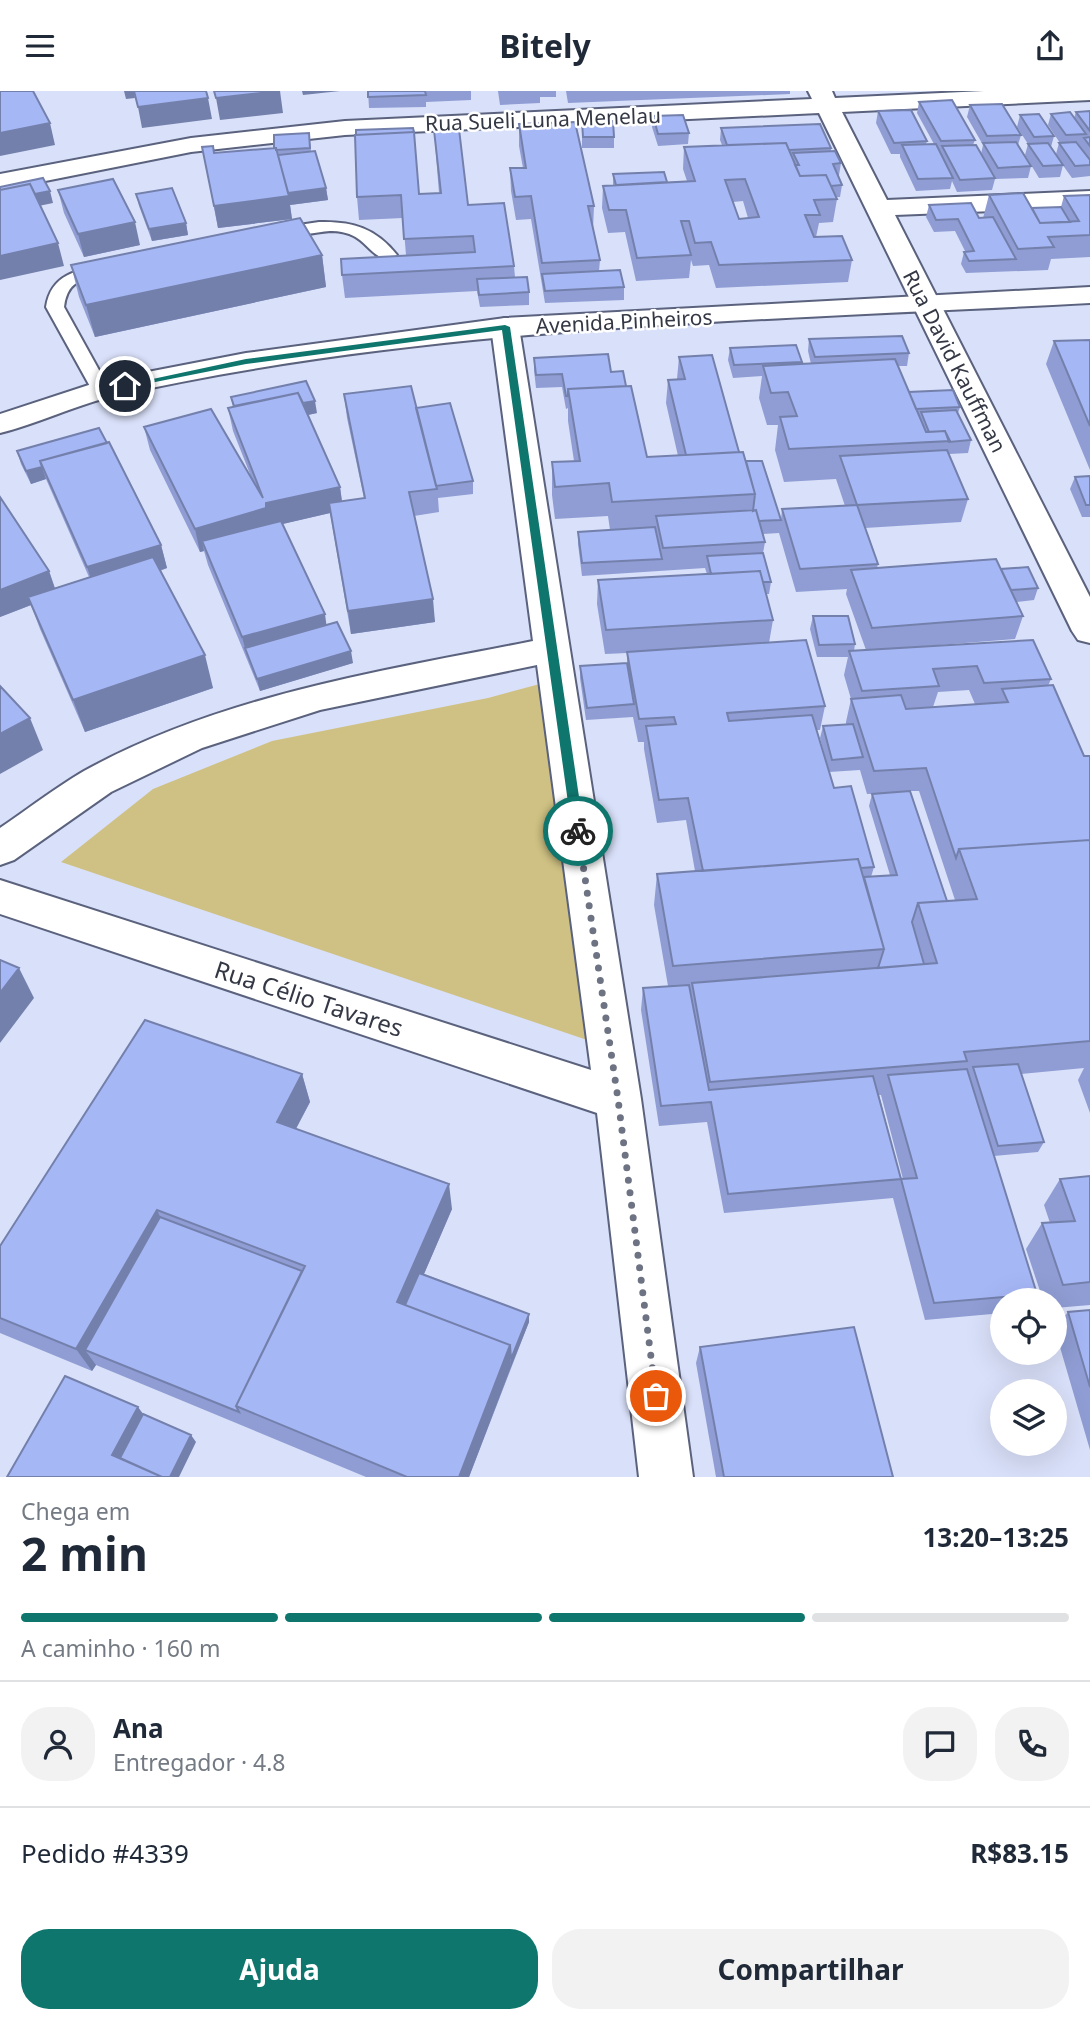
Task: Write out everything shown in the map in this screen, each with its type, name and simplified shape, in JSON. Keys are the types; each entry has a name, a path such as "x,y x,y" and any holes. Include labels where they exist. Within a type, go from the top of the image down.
{"street":[{"name":"Rua Sueli Luna Menelau","path":"0,182 191,145 345,128 823,99 1090,93"},
{"name":"Rua David Kauffman","path":"823,99 1087,619"},
{"path":"877,208 1090,199"},
{"name":"Avenida Pinheiros","path":"0,424 101,390 246,362 505,327 1090,295"},
{"path":"505,327 618,1099 666,1477"},
{"path":"0,849 97,782 189,738 317,697 551,650"},
{"name":"Rua Célio Tavares","path":"0,897 618,1099"}],"lane":[{"path":"252,239 293,230 346,227 362,231 388,255"},
{"path":"101,390 55,307 55,293 63,283 75,277 129,265"}],"shaded area":[{"path":"551,681 596,1043 61,862 153,789 272,741 488,698"}],"building":[{"path":"0,91 33,91 50,123 0,133"},
{"path":"134,91 206,91 208,98 138,107"},
{"path":"214,91 280,91 216,98"},
{"path":"368,91 425,91 426,95 368,97"},
{"path":"952,100 975,140 941,141 919,102"},
{"path":"1002,104 1021,135 987,136 970,105"},
{"path":"911,110 927,141 894,143 878,111"},
{"path":"1090,111 1090,131 1076,112"},
{"path":"1070,112 1086,134 1066,135 1051,114"},
{"path":"1039,114 1054,136 1034,137 1020,115"},
{"path":"683,115 689,133 658,134 653,116"},
{"path":"582,121 613,121 614,137 583,137"},
{"path":"575,122 594,206 588,206 600,260 542,263 531,196 515,197 510,168 526,168 519,124"},
{"path":"820,124 831,148 789,150 786,143 727,145 721,128"},
{"path":"413,128 414,132 356,135 356,130"},
{"path":"459,129 468,205 504,203 514,266 342,275 341,259 475,252 473,236 404,239 401,195 357,197 355,135 414,132 419,194 441,193 434,130"},
{"path":"309,133 310,148 274,148 274,135"},
{"path":"1016,142 1031,166 998,168 983,143"},
{"path":"1076,142 1090,160 1090,165 1075,166 1059,143"},
{"path":"786,143 800,176 826,175 837,199 814,200 820,215 805,215 814,237 842,236 852,260 719,265 711,242 695,243 689,221 681,221 691,255 637,258 626,210 609,210 603,186 695,181 684,147","holes":["745,179 759,217 739,219 725,180"]},
{"path":"1048,143 1063,165 1043,166 1028,144"},
{"path":"936,144 953,178 918,179 902,145"},
{"path":"976,145 995,178 960,180 942,146"},
{"path":"213,146 214,153 276,148 289,196 214,206 202,147"},
{"path":"315,151 326,188 288,193 278,155"},
{"path":"835,151 841,163 833,164 842,185 831,186 826,175 800,176 795,165 799,165 793,153"},
{"path":"664,172 667,182 616,185 613,174"},
{"path":"43,178 50,191 35,194 30,184 0,190 0,187"},
{"path":"113,179 135,222 78,234 58,190"},
{"path":"30,184 58,243 0,256 0,190"},
{"path":"172,188 186,223 149,229 136,194"},
{"path":"1023,193 1040,223 1079,221 1064,196 1090,195 1090,235 1048,237 1054,247 1018,249 989,195"},
{"path":"971,203 979,218 993,217 1016,259 969,261 964,252 974,251 958,219 936,220 929,205"},
{"path":"1061,207 1070,222 1040,223 1032,208"},
{"path":"300,218 322,255 86,305 71,265"},
{"path":"620,270 624,287 545,291 542,274"},
{"path":"527,277 529,292 479,295 477,279"},
{"path":"902,336 909,353 815,357 809,339"},
{"path":"1090,340 1090,426 1054,341"},
{"path":"796,345 802,362 734,365 730,348"},
{"path":"608,354 611,372 623,371 626,386 568,389 566,396 562,374 536,375 534,358"},
{"path":"712,355 739,452 686,455 668,380 685,379 679,357"},
{"path":"895,359 926,432 945,431 950,441 789,449 780,417 797,416 788,392 771,393 763,366"},
{"path":"306,381 315,401 303,403 298,393 234,406 231,397"},
{"path":"411,386 437,489 409,492 433,599 348,611 329,503 365,498 344,394"},
{"path":"631,386 647,457 743,452 755,494 612,502 609,483 555,487 552,462 580,461 568,389"},
{"path":"953,390 960,407 916,409 909,392"},
{"path":"298,393 340,487 266,503 266,508 195,529 144,427 211,409 263,498 228,408"},
{"path":"450,403 473,481 436,486 416,408"},
{"path":"956,410 971,440 949,442 945,431 929,432 921,412"},
{"path":"99,428 107,443 40,461 42,467 26,471 17,451"},
{"path":"109,442 161,545 87,567 40,461"},
{"path":"947,450 968,499 857,505 840,456"},
{"path":"746,461 762,461 781,520 759,521 756,510 753,511 755,494"},
{"path":"1090,476 1090,505 1086,505 1075,477"},
{"path":"0,497 49,571 0,590"},
{"path":"857,505 878,564 800,569 782,509"},
{"path":"756,510 765,542 663,548 656,516"},
{"path":"281,521 325,614 242,637 202,541"},
{"path":"655,527 662,559 582,563 578,532"},
{"path":"763,553 771,582 763,582 760,571 711,574 707,556"},
{"path":"153,557 205,655 73,700 28,597"},
{"path":"996,559 1023,616 872,628 851,570"},
{"path":"1028,567 1038,588 1011,590 1001,569"},
{"path":"760,571 773,620 606,630 598,580"},
{"path":"813,616 848,616 855,644 819,645"},
{"path":"337,622 351,651 257,679 245,648"},
{"path":"806,640 825,706 727,713 729,721 812,715 834,788 851,786 874,867 861,868 858,859 703,871 688,798 659,800 646,726 676,724 674,717 639,719 627,652"},
{"path":"1033,640 1051,679 984,683 977,666 933,669 939,686 862,691 849,651"},
{"path":"627,663 634,704 587,708 580,666"},
{"path":"1053,685 1084,756 1090,756 1090,840 959,849 956,858 926,768 874,771 851,699 901,695 906,709 1008,702 1002,689"},
{"path":"0,686 30,718 0,734"},
{"path":"853,724 863,757 832,760 823,726"},
{"path":"910,791 947,901 918,903 912,922 924,964 878,968 884,949 864,877 897,875 872,794"},
{"path":"1090,840 1090,1041 964,1052 967,1061 710,1082 692,983 937,963 918,903 977,899 959,849"},
{"path":"858,859 884,949 673,966 657,874"},
{"path":"0,960 19,968 0,993"},
{"path":"689,985 709,1090 873,1076 901,1179 728,1194 711,1102 661,1106 643,988"},
{"path":"145,1020 302,1074 277,1122 449,1184 397,1302 510,1345 459,1477 407,1477 236,1406 305,1266 157,1210 76,1349 0,1318 0,1246"},
{"path":"1018,1064 1044,1142 998,1146 973,1067"},
{"path":"967,1069 1035,1288 990,1288 990,1298 934,1303 901,1179 917,1178 888,1075"},
{"path":"1090,1176 1090,1282 1063,1285 1042,1223 1075,1221 1060,1179"},
{"path":"160,1217 302,1271 236,1406 239,1412 85,1350"},
{"path":"419,1273 529,1314 511,1359 510,1345 405,1305"},
{"path":"1090,1310 1090,1387 1068,1312"},
{"path":"854,1327 893,1477 724,1477 700,1347"},
{"path":"65,1376 138,1407 112,1455 162,1477 7,1477"},
{"path":"143,1414 191,1435 170,1477 162,1477 120,1458"}],"way so far":[{"path":"578,831 618,1099 656,1396"}],"route":[{"path":"125,386 246,362 505,327 578,831"}]}
